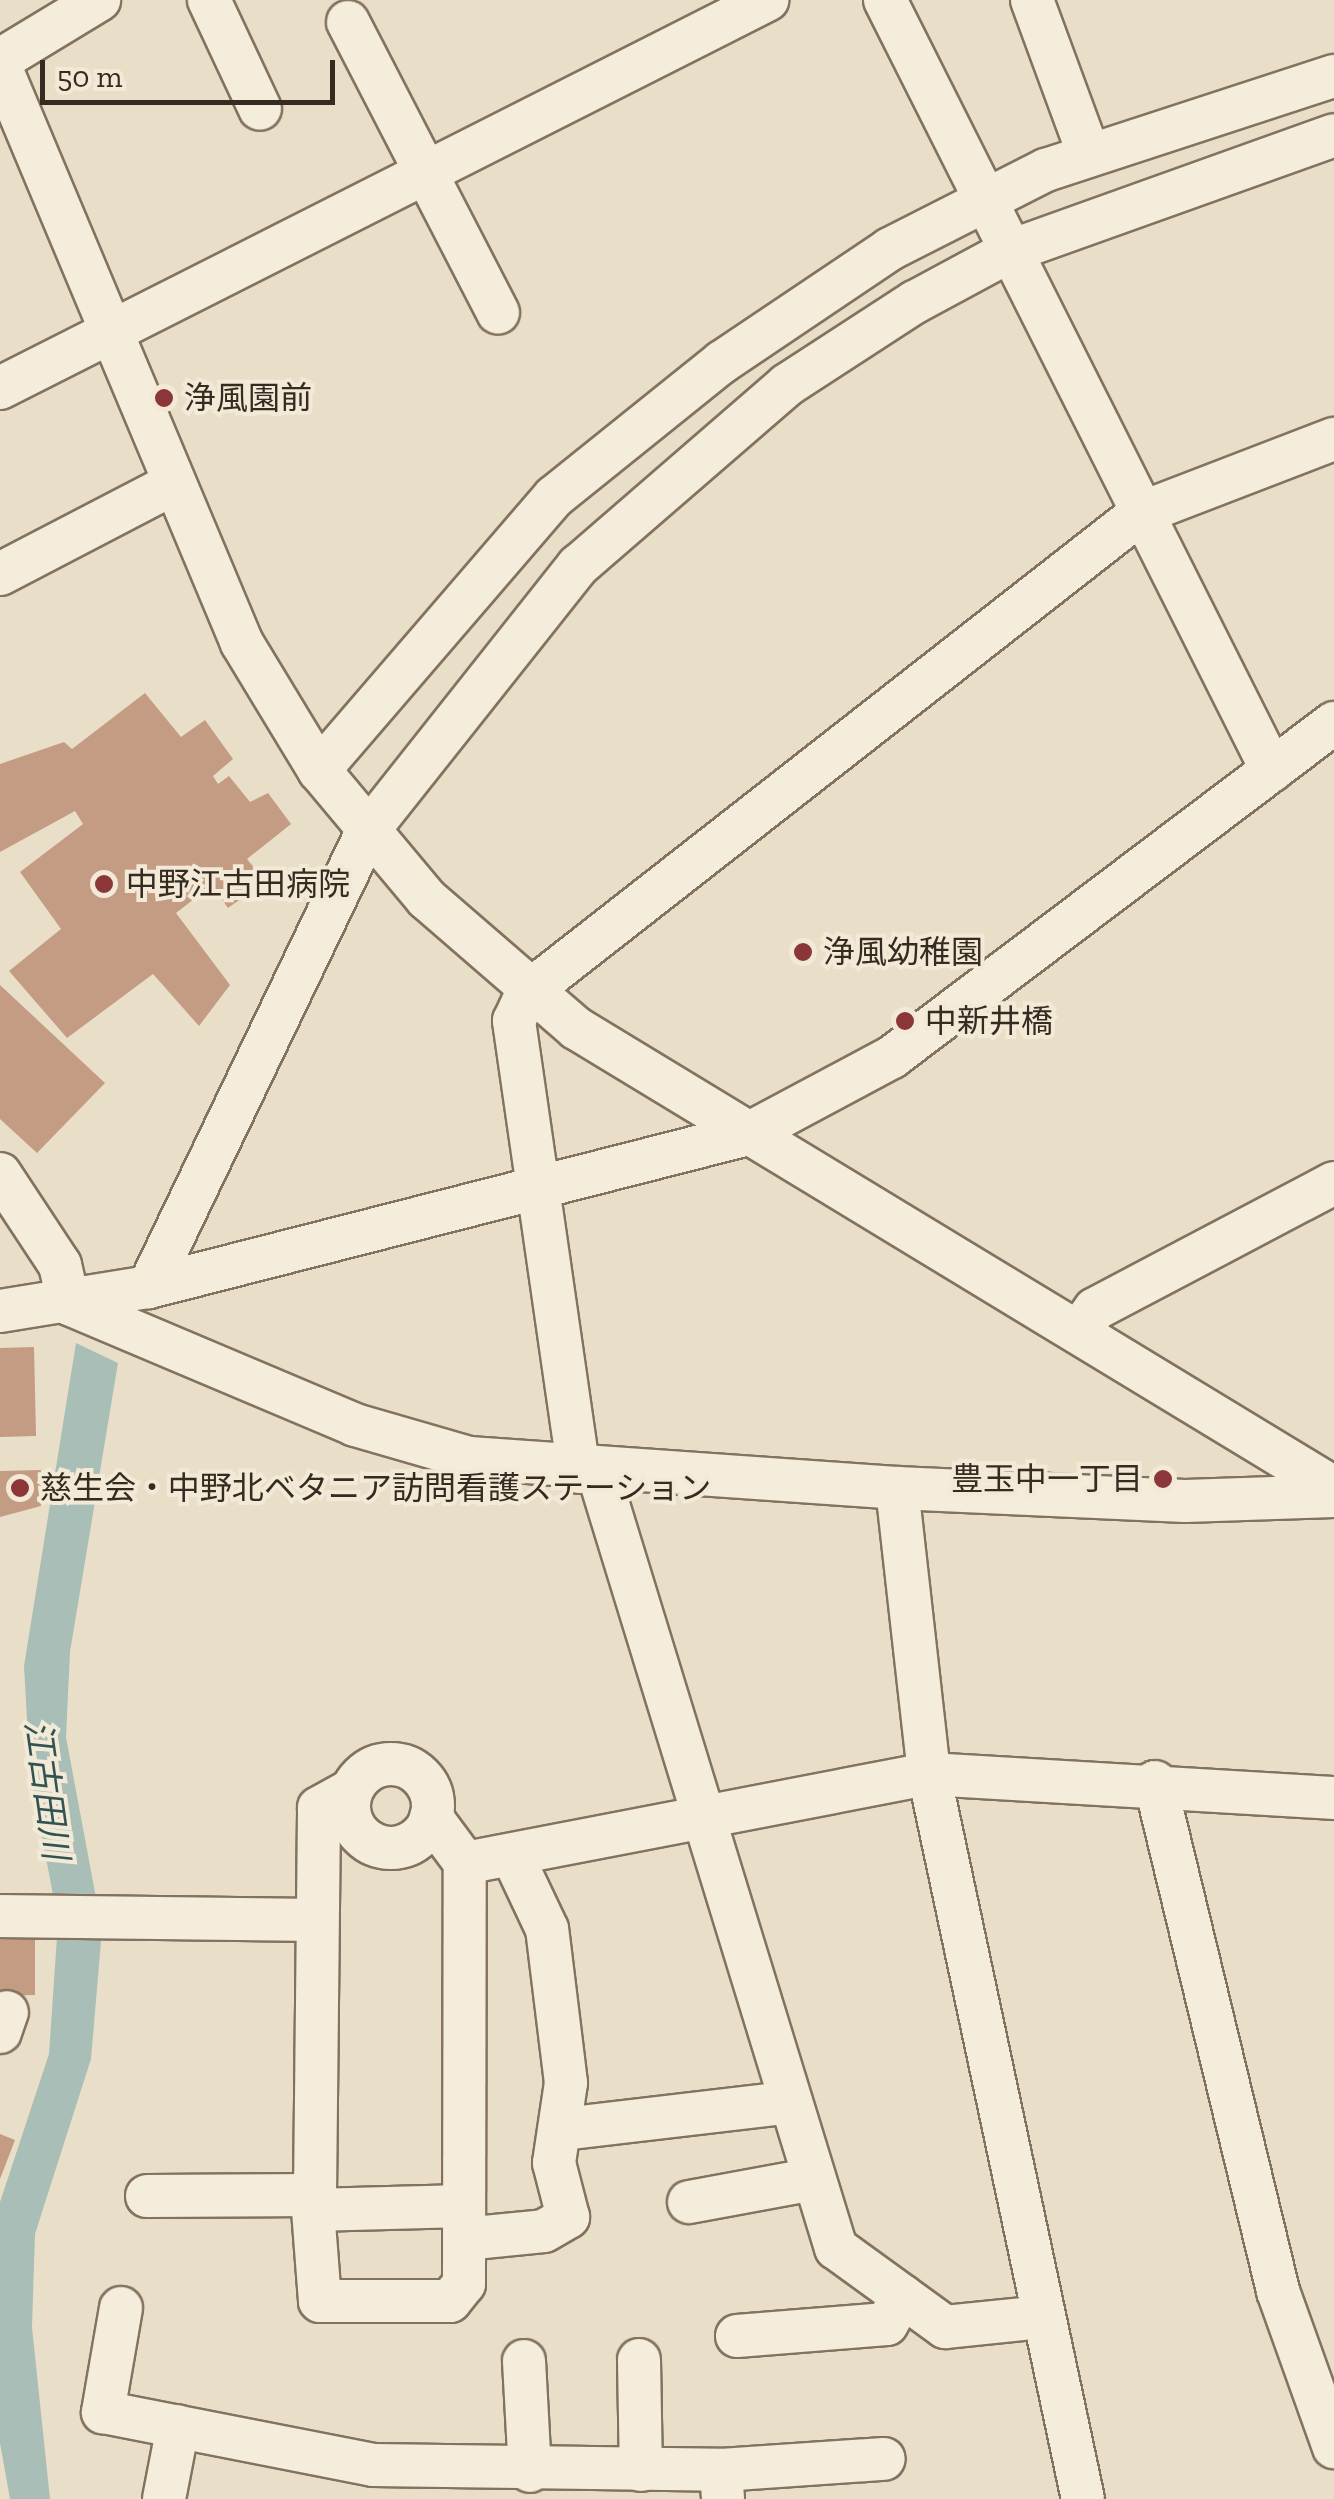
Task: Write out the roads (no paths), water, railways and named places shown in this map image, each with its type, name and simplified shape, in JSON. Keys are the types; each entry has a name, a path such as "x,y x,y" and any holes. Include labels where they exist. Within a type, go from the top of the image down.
{"street":[{"path":"100,0 0,63 106,330 242,644 319,770 367,832 527,994 748,1134 1334,1488"},
{"path":"209,0 260,109"},
{"path":"0,388 424,169 767,0"},
{"path":"884,0 1272,770"},
{"path":"1032,0 1089,155"},
{"path":"348,22 498,312"},
{"path":"319,770 554,497 722,362 890,249 984,200 1089,155 1334,76"},
{"path":"149,1288 367,832 578,566 696,457 843,347 1008,252 1334,135"},
{"path":"1041,2317 945,2326 836,2248 784,2103 589,1472 538,1190 514,1022 527,994 1141,513 1334,440"},
{"path":"0,574 171,485"},
{"path":"0,1311 75,1307 748,1134 892,1057 1334,723"},
{"path":"0,1174 60,1265 75,1307 403,1443 589,1472 1185,1501 1334,1496"},
{"path":"1078,1331 1095,1309 1334,1183"},
{"path":"897,1488 929,1774 1041,2317 1083,2499"},
{"path":"383,1764 411,1768 430,1790 432,1817 465,1862 464,2284 450,2301 320,2301 314,2202 319,1808 351,1790 383,1764"},
{"path":"465,1862 929,1774 1155,1782 1334,1798"},
{"path":"1155,1782 1278,2291 1334,2447"},
{"path":"351,1790 356,1830 377,1846 416,1839 432,1817"},
{"path":"147,2196 314,2202 544,2231 568,2217 554,2163 563,2130 547,1930 512,1855"},
{"path":"18,1916 318,1920"},
{"path":"563,2130 784,2103"},
{"path":"689,2202 809,2180"},
{"path":"737,2336 887,2324 902,2296"},
{"path":"122,2308 103,2412 178,2426 375,2482 530,2471 641,2470 722,2485 884,2459"},
{"path":"524,2360 530,2471"},
{"path":"639,2360 641,2470"},
{"path":"164,2499 178,2426"}],"water":[{"name":"江古田川","path":"76,1343 118,1363 70,1652 66,1737 102,1930 91,2059 35,2234 32,2327 50,2499 10,2499 0,2443 0,2202 49,2054 58,1922 30,1772 24,1666"}],"place":[{"name":"浄風園前","path":"164,398"},
{"name":"中野江古田病院","path":"104,884"},
{"name":"浄風幼稚園","path":"803,952"},
{"name":"中新井橋","path":"905,1021"},
{"name":"豊玉中一丁目","path":"1163,1479"},
{"name":"慈生会・中野北ベタニア訪問看護ステーション","path":"20,1488"}]}
